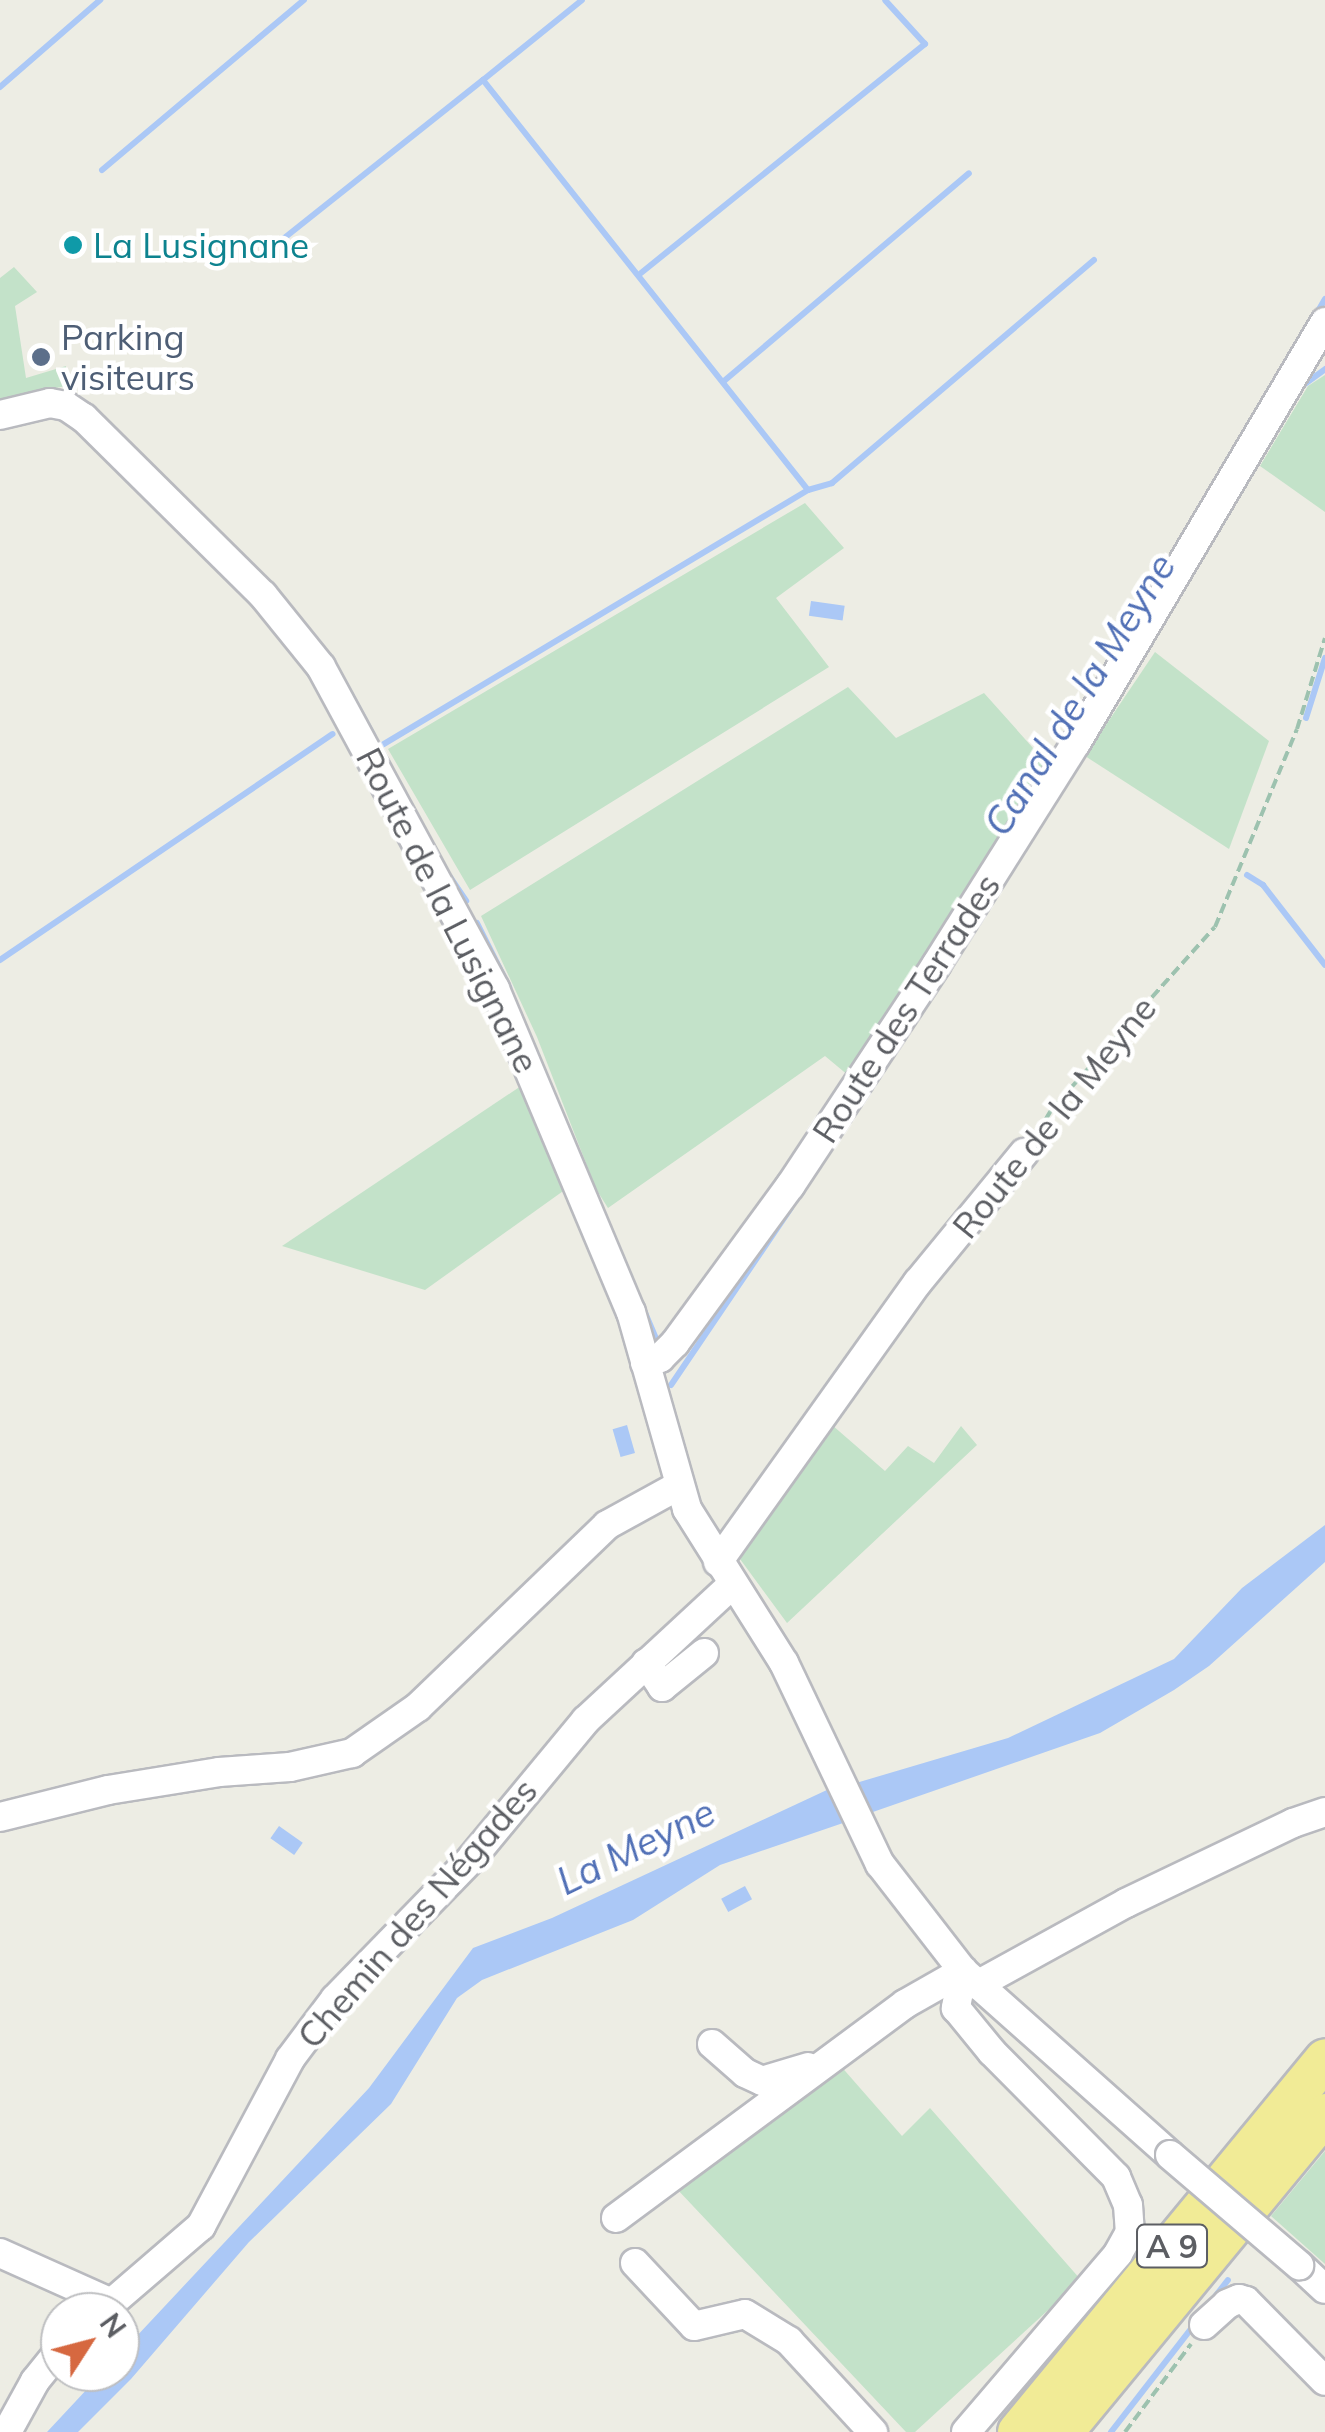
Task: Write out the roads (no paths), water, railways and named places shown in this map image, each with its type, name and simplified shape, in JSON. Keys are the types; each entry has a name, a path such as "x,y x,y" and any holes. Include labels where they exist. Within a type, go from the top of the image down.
{"highway":[{"name":"A 9","path":"1018,2432 1325,2059"},
{"name":"A 9","path":"1063,2432 1325,2114"}],"street":[{"name":"Route des Terrades","path":"645,1363 654,1362 675,1343 790,1186 936,965 1076,743 1325,322"},
{"name":"Route de la Lusignane","path":"0,415 50,403 66,406 84,418 263,595 321,667 495,989 606,1244 645,1363 678,1486 725,1573 784,1663 859,1824 902,1897 970,1978 1325,2289"},
{"name":"Route de la Meyne","path":"725,1573 918,1282 1024,1153"},
{"path":"0,1817 108,1790 218,1772 290,1767 352,1753 418,1706 607,1525 678,1486"},
{"name":"Chemin des Négades","path":"124,2292 201,2226 290,2059 335,1999 405,1932 472,1859 564,1745 646,1662 725,1573"},
{"path":"646,1662 662,1687 704,1653"},
{"path":"616,2218 905,2004 970,1978 1293,1823 1325,1812"},
{"path":"966,2432 1118,2254 1130,2232 1128,2205 1116,2178 992,2052 956,2008 970,1978"},
{"path":"712,2044 745,2073 762,2081 824,2064"},
{"path":"0,2252 77,2292"},
{"path":"635,2263 694,2326 745,2314 789,2341 873,2432"},
{"path":"1204,2325 1227,2304 1238,2299 1246,2301 1325,2381"},
{"path":"7,2432 40,2375"}],"water":[{"path":"811,601 845,606 843,621 809,616"},
{"path":"627,1425 635,1453 621,1457 613,1429"},
{"path":"1325,1525 1325,1562 1209,1666 1174,1690 1100,1733 870,1813 856,1783 1008,1738 1174,1659 1242,1588"},
{"path":"829,1789 846,1822 720,1865 633,1920 482,1980 457,1998 391,2104 249,2242 140,2369 140,2333 369,2088 473,1948 552,1918"},
{"path":"279,1826 303,1843 294,1855 270,1838"},
{"path":"745,1886 752,1899 728,1912 721,1899"},
{"path":"84,2392 118,2392 78,2432 47,2432"}],"waterway":[{"path":"0,87 100,0"},
{"path":"102,170 304,0"},
{"path":"483,80 582,0"},
{"path":"641,273 925,44 885,0"},
{"path":"283,239 483,80 808,490 379,747"},
{"path":"724,381 969,173"},
{"path":"808,490 832,483 1094,260"},
{"path":"1318,311 1325,299"},
{"name":"Canal de la Meyne","path":"1302,386 1325,369"},
{"path":"1306,718 1325,658"},
{"path":"338,671 373,735"},
{"path":"0,960 332,734"},
{"path":"1247,875 1263,885 1325,965"},
{"path":"450,877 466,901"},
{"path":"477,923 509,987"},
{"name":"Canal de la Meyne","path":"671,1385 791,1208"},
{"path":"643,1308 656,1339"},
{"path":"1210,2303 1228,2280"},
{"path":"1111,2432 1194,2325"}],"place":[{"name":"La Lusignane","path":"73,245"},
{"name":"Parking visiteurs","path":"41,357"}],"water label":[{"name":"La Meyne","path":"636,1847"}]}
